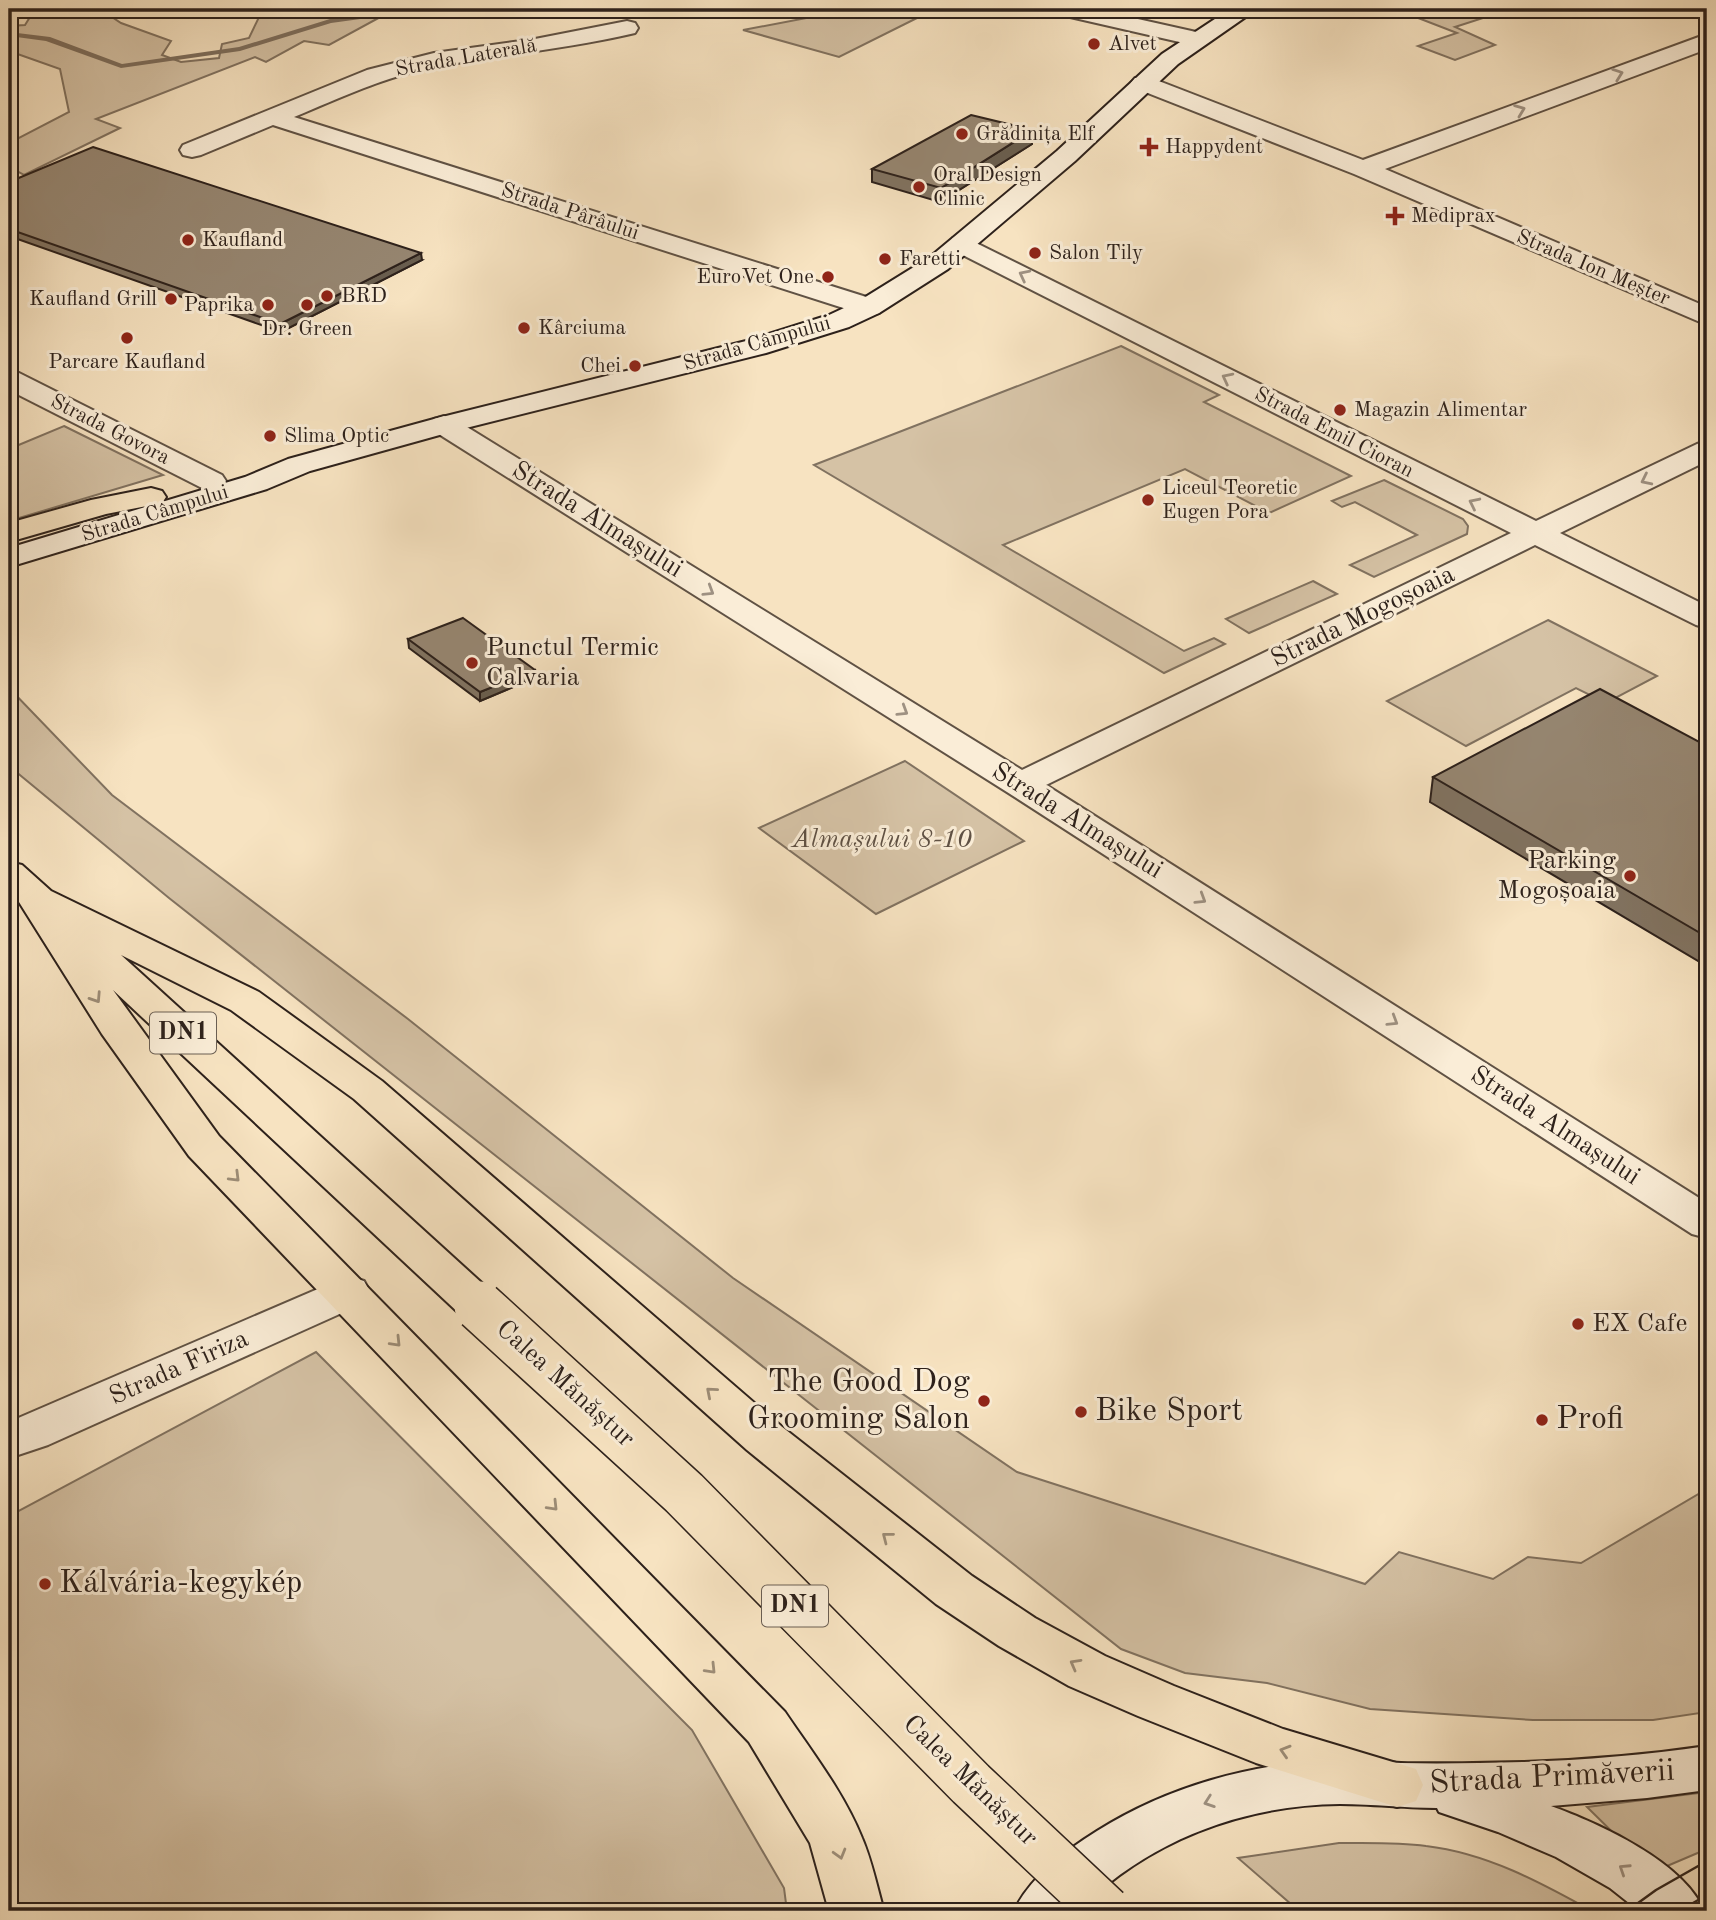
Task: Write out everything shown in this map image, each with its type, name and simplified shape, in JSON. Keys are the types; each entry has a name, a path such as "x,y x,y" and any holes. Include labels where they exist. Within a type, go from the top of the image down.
{"main road":[{"path":"9,533 102,506 151,498"},
{"path":"22,885 96,999 158,1087 204,1146 767,1727 804,1783 836,1839 856,1911"},
{"path":"22,885 245,1000 368,1090 764,1438 954,1590 1017,1632 1087,1671 1156,1701 1274,1748 1397,1785"},
{"name":"Calea Mănăștur","path":"22,885 684,1493 971,1784 1106,1911"}],"street":[{"path":"1065,9 1197,39"},
{"name":"Strada Câmpului","path":"9,558 256,483 299,465 444,425 756,347 809,332 869,307 939,263 1066,156 1143,83 1197,39 1246,9"},
{"path":"1700,9 1707,11"},
{"name":"Strada Laterală","path":"192,150 375,75 414,65 627,27"},
{"path":"1363,169 1707,41"},
{"name":"Strada Ion Meșter","path":"1143,83 1363,169 1707,317"},
{"name":"Strada Pârâului","path":"271,117 869,307"},
{"name":"Strada Emil Cioran","path":"962,244 1707,618"},
{"name":"Strada Govora","path":"9,379 211,481"},
{"name":"Strada Almașului","path":"444,425 1020,784 1707,1223"},
{"name":"Strada Mogoșoaia","path":"1020,784 1707,450"},
{"name":"Strada Câmpului","path":"9,541 243,472 299,465"},
{"name":"Strada Firiza","path":"9,1440 31,1433 348,1293"},
{"name":"Strada Primăverii","path":"1042,1911 1063,1886 1109,1850 1160,1821 1214,1800 1273,1787 1334,1782 1539,1785 1625,1780 1707,1768"},
{"name":"Strada Primăverii","path":"1397,1785 1464,1798 1504,1810 1558,1832 1609,1859 1647,1884 1677,1911"}],"green space":[{"path":"35,9 110,9 109,15 121,23 171,41 162,55 181,62 219,58 222,44 249,38 260,15 287,17 302,9 395,9 329,45 304,41 266,62 255,57 96,119 120,128 24,175 9,167 9,143 69,112 60,69 9,51 9,26 25,25"},
{"path":"834,9 935,9 839,57 743,30 838,12"},
{"path":"1452,9 1480,19 1455,27 1495,45 1455,60 1418,46 1457,33 1400,11"},
{"path":"1121,346 1219,395 1204,402 1351,476 1269,513 1185,469 1003,545 1184,651 1214,638 1225,644 1164,673 814,465"},
{"path":"64,426 163,475 9,521 9,449"},
{"path":"1384,480 1463,519 1468,526 1467,534 1374,577 1350,565 1417,535 1355,502 1342,507 1332,501"},
{"path":"1313,581 1337,594 1249,633 1226,619"},
{"path":"1548,620 1657,676 1606,703 1576,688 1466,746 1387,701"},
{"path":"9,688 112,795 408,1019 733,1278 1017,1472 1365,1584 1399,1552 1493,1579 1528,1557 1581,1563 1707,1489 1707,1712 1653,1720 1533,1720 1370,1709 1267,1683 1185,1673 1121,1649 169,898 9,766"},
{"name":"Almașului 8-10","path":"905,761 1024,841 876,914 759,828"},
{"path":"316,1352 692,1730 784,1888 787,1911 9,1911 9,1516"},
{"path":"1707,1792 1707,1849 1653,1872 1587,1807"},
{"path":"1339,1843 1415,1845 1470,1855 1512,1870 1592,1911 1299,1911 1238,1858"}],"building":[{"path":"971,115 1033,130 941,188 872,169"},
{"name":"Kaufland","path":"93,147 421,253 280,324 9,229 9,182"},
{"name":"Punctul Termic Calvaria","path":"463,618 535,670 480,692 408,639"},
{"name":"Parking Mogoșoaia","path":"1600,689 1707,746 1707,937 1433,777"}],"waterway":[{"path":"9,34 47,39 121,66 240,49 330,21 419,9"}],"tram line":[{"path":"1627,1911 1656,1890 1707,1861"},
{"path":"1679,1911 1707,1895"}],"place":[{"name":"Alvet","path":"1094,44"},
{"name":"Grădinița Elf","path":"962,134"},
{"name":"Happydent","path":"1149,147"},
{"name":"Oral Design Clinic","path":"919,187"},
{"name":"Mediprax","path":"1395,216"},
{"name":"Kaufland","path":"188,240"},
{"name":"Salon Tily","path":"1035,253"},
{"name":"Faretti","path":"885,259"},
{"name":"EuroVet One","path":"828,277"},
{"name":"BRD","path":"327,296"},
{"name":"Kaufland Grill","path":"171,299"},
{"name":"Paprika","path":"268,305"},
{"name":"Dr. Green","path":"307,305"},
{"name":"Kârciuma","path":"524,328"},
{"name":"Parcare Kaufland","path":"127,338"},
{"name":"Chei","path":"635,366"},
{"name":"Magazin Alimentar","path":"1340,410"},
{"name":"Slima Optic","path":"270,436"},
{"name":"Liceul Teoretic Eugen Pora","path":"1148,500"},
{"name":"Punctul Termic Calvaria","path":"472,663"},
{"name":"Parking Mogoșoaia","path":"1630,876"},
{"name":"EX Cafe","path":"1578,1324"},
{"name":"The Good Dog Grooming Salon","path":"984,1401"},
{"name":"Bike Sport","path":"1081,1412"},
{"name":"Profi","path":"1542,1420"},
{"name":"Kálvária-kegykép","path":"45,1584"}]}
